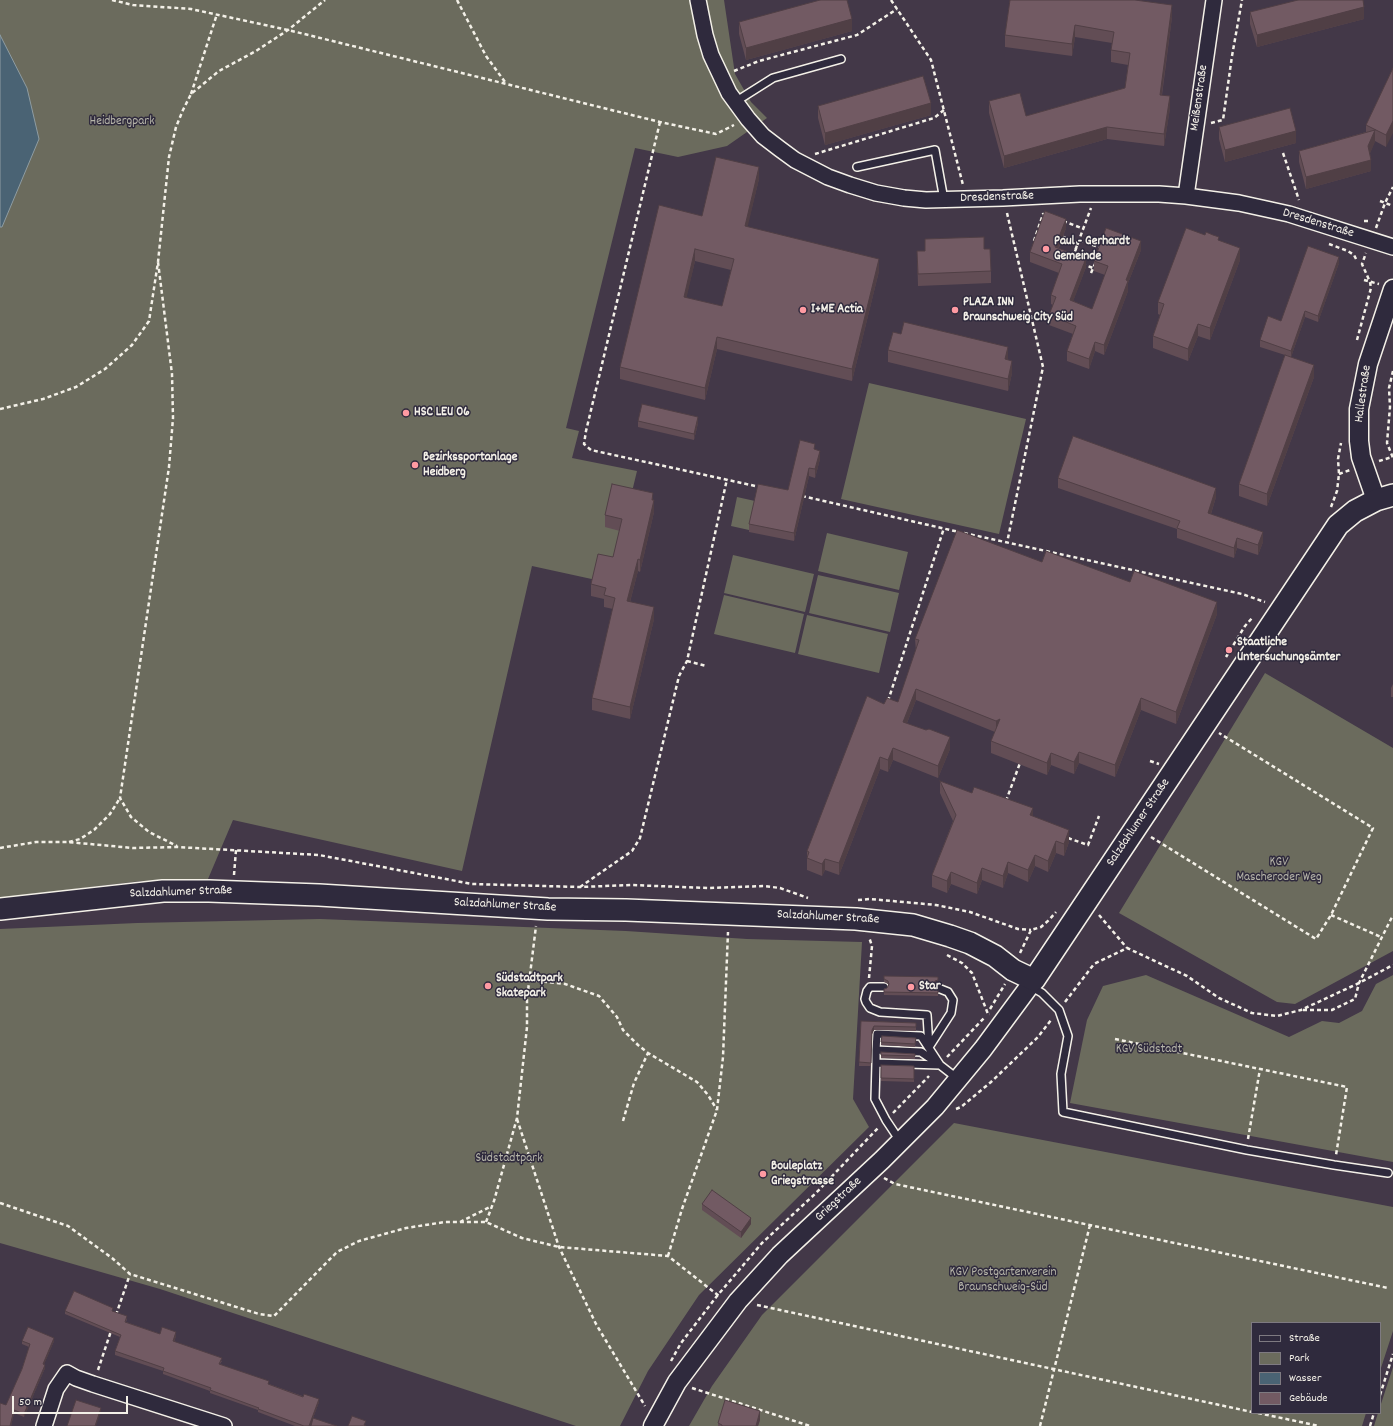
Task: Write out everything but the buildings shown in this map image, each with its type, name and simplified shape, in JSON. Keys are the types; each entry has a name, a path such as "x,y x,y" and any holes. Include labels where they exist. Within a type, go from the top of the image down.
{"main road":[{"name":"Salzdahlumer Straße","path":"0,909 163,891 319,895 548,909 626,910 856,919 913,925 970,943 995,956 1032,983 1338,525 1355,511 1385,497"}],"street":[{"name":"Dresdenstraße","path":"698,0 705,35 720,77 735,102 748,118 763,136 795,160 828,177 850,185 876,193 904,198 944,200 1080,194 1159,194 1186,196 1239,203 1289,214 1393,247"},
{"name":"Meißenstraße","path":"1186,196 1214,0"},
{"name":"Hallestraße","path":"1385,497 1361,457 1359,441 1359,409 1368,364 1393,289"},
{"name":"Griegstraße","path":"653,1426 677,1382 738,1301 780,1255 935,1107 983,1049 1032,983"},
{"path":"44,1426 56,1390 67,1373 93,1384 224,1426"}],"lane":[{"path":"735,102 773,78 841,60"},
{"path":"858,167 935,150 944,200"},
{"path":"1032,983 1059,1010 1068,1036 1061,1074 1063,1112 1247,1150 1388,1173"},
{"path":"884,987 870,987 867,990 865,999 870,1008 880,1012 927,1015 929,1047"},
{"path":"929,1047 952,1013 953,1000 948,992 938,988"},
{"path":"901,1141 886,1120 875,1099 877,1034 921,1036 940,1065"},
{"path":"876,1050 921,1052 958,1079"},
{"path":"876,1063 940,1065"}],"path":[{"path":"112,0 133,5 191,9 217,14 288,30 660,122 716,134 748,118"},
{"path":"191,94 219,71 256,51 288,30 325,0"},
{"path":"457,0 486,56 505,83"},
{"path":"891,0 932,60 964,188"},
{"path":"1210,123 1223,120 1242,0"},
{"path":"720,77 759,61 857,35 897,9"},
{"path":"0,409 43,399 76,387 105,369 132,345 149,321 158,262 169,157 176,127 191,94 217,14"},
{"path":"795,160 934,118 944,110"},
{"path":"660,122 584,444 591,450 765,488"},
{"path":"1283,153 1299,200"},
{"path":"1364,280 1370,282 1362,264 1385,203 1393,187"},
{"path":"1003,198 1043,367 1007,543"},
{"path":"1292,199 1306,202"},
{"path":"1380,201 1393,206"},
{"path":"1071,261 1091,208"},
{"path":"1034,241 1044,214 1050,217"},
{"path":"1057,219 1084,229"},
{"path":"1362,220 1371,221"},
{"path":"1063,236 1101,248"},
{"path":"1098,255 1103,242"},
{"path":"1327,243 1348,251 1354,255 1357,261"},
{"path":"1091,273 1096,261"},
{"path":"68,842 80,839 94,830 110,814 120,798 169,467 173,418 172,374 158,262"},
{"path":"1079,262 1093,268"},
{"path":"1393,370 1390,388 1387,443 1393,458"},
{"path":"1336,491 1339,474 1338,460"},
{"path":"574,892 632,851 640,838 679,676 687,662 726,479"},
{"path":"796,495 1242,594 1266,602"},
{"path":"887,702 944,528"},
{"path":"687,662 706,666"},
{"path":"1134,830 1147,834 1316,939 1331,915 1373,828 1204,725"},
{"path":"1004,806 1021,761"},
{"path":"120,798 131,817 149,832 177,847"},
{"path":"1067,837 1088,845 1099,816"},
{"path":"0,848 36,842 68,842 133,848 177,847 319,855 472,884 580,887 631,884 708,888 764,886 780,888 806,898 813,899"},
{"path":"234,892 236,850"},
{"path":"856,900 936,906 970,912 1018,929 1031,930"},
{"path":"486,1222 492,1206 516,1118 527,1027 527,999 536,924 539,916 548,909"},
{"path":"1096,910 1127,948 1187,976 1219,998 1252,1013 1277,1016 1301,1010 1360,983 1393,965"},
{"path":"668,1256 682,1209 717,1110 723,1057 729,914"},
{"path":"1331,915 1381,937"},
{"path":"1301,1010 1332,1010 1355,999 1360,983 1393,915"},
{"path":"867,990 872,946 868,931"},
{"path":"951,1112 961,1107 991,1082 1038,1037 1094,964 1127,948"},
{"path":"529,980 565,984 599,996 617,1017 623,1030 638,1045 648,1053 697,1082 708,1095 717,1110"},
{"path":"1114,1039 1347,1087 1334,1165"},
{"path":"623,1121 634,1083 648,1053"},
{"path":"1247,1150 1260,1069"},
{"path":"516,1118 560,1247 596,1324 645,1406"},
{"path":"882,1177 895,1184 1388,1288"},
{"path":"0,1203 68,1226 112,1258 130,1274 259,1314 274,1316 337,1252 359,1241 406,1228 445,1222 486,1222 522,1238 560,1247 668,1256 717,1296 1251,1412"},
{"path":"460,1222 492,1206"},
{"path":"1040,1426 1090,1225"},
{"path":"115,1318 130,1274"},
{"path":"93,1384 113,1325"},
{"path":"1381,1392 1393,1354"},
{"path":"677,1382 810,1426"},
{"path":"1263,1414 1319,1426"},
{"path":"1370,1426 1374,1414"}],"green space":[{"name":"Heidbergpark","path":"0,0 724,0 735,74 751,102 767,118 727,146 678,157 635,148 566,428 579,431 572,458 637,471 610,583 532,566 462,871 233,820 208,879 141,881 0,898"},
{"path":"869,383 1026,419 999,534 841,499"},
{"path":"737,497 755,501 749,530 731,526"},
{"path":"827,533 908,552 899,590 818,571"},
{"path":"733,555 814,574 805,612 724,593"},
{"path":"818,575 899,593 890,632 809,613"},
{"path":"724,595 804,614 795,653 714,634"},
{"path":"807,615 888,634 879,673 798,654"},
{"name":"KGV Mascheroder Weg","path":"1265,673 1393,748 1393,951 1295,1004 1277,1002 1119,913"},
{"name":"Südstadtpark","path":"320,919 626,931 747,939 862,942 853,1099 869,1127 699,1295 648,1371 620,1426 576,1426 160,1289 0,1243 0,929 137,923"},
{"name":"KGV Südstadt","path":"1146,975 1289,1037 1322,1021 1339,1023 1362,1011 1376,984 1393,975 1393,1162 1070,1103 1087,1020 1103,986"},
{"name":"KGV Postgartenverein Braunschweig-Süd","path":"954,1123 1393,1207 1393,1331 1381,1368 1381,1322 1251,1322 1251,1414 1366,1414 1362,1426 689,1426 712,1386 762,1315"},
{"path":"1393,1367 1393,1426 1374,1426 1378,1414 1381,1414 1381,1404"}],"water":[{"path":"0,35 27,88 39,139 2,227 0,227"}],"place":[{"name":"Paul - Gerhardt Gemeinde","path":"1046,249"},
{"name":"I+ME Actia","path":"803,310"},
{"name":"PLAZA INN Braunschweig City Süd","path":"955,310"},
{"name":"HSC LEU 06","path":"406,413"},
{"name":"Bezirkssportanlage Heidberg","path":"415,465"},
{"name":"Staatliche Untersuchungsämter","path":"1229,650"},
{"name":"Südstadtpark Skatepark","path":"488,986"},
{"name":"Star","path":"911,987"},
{"name":"Bouleplatz Griegstrasse","path":"763,1174"}]}
